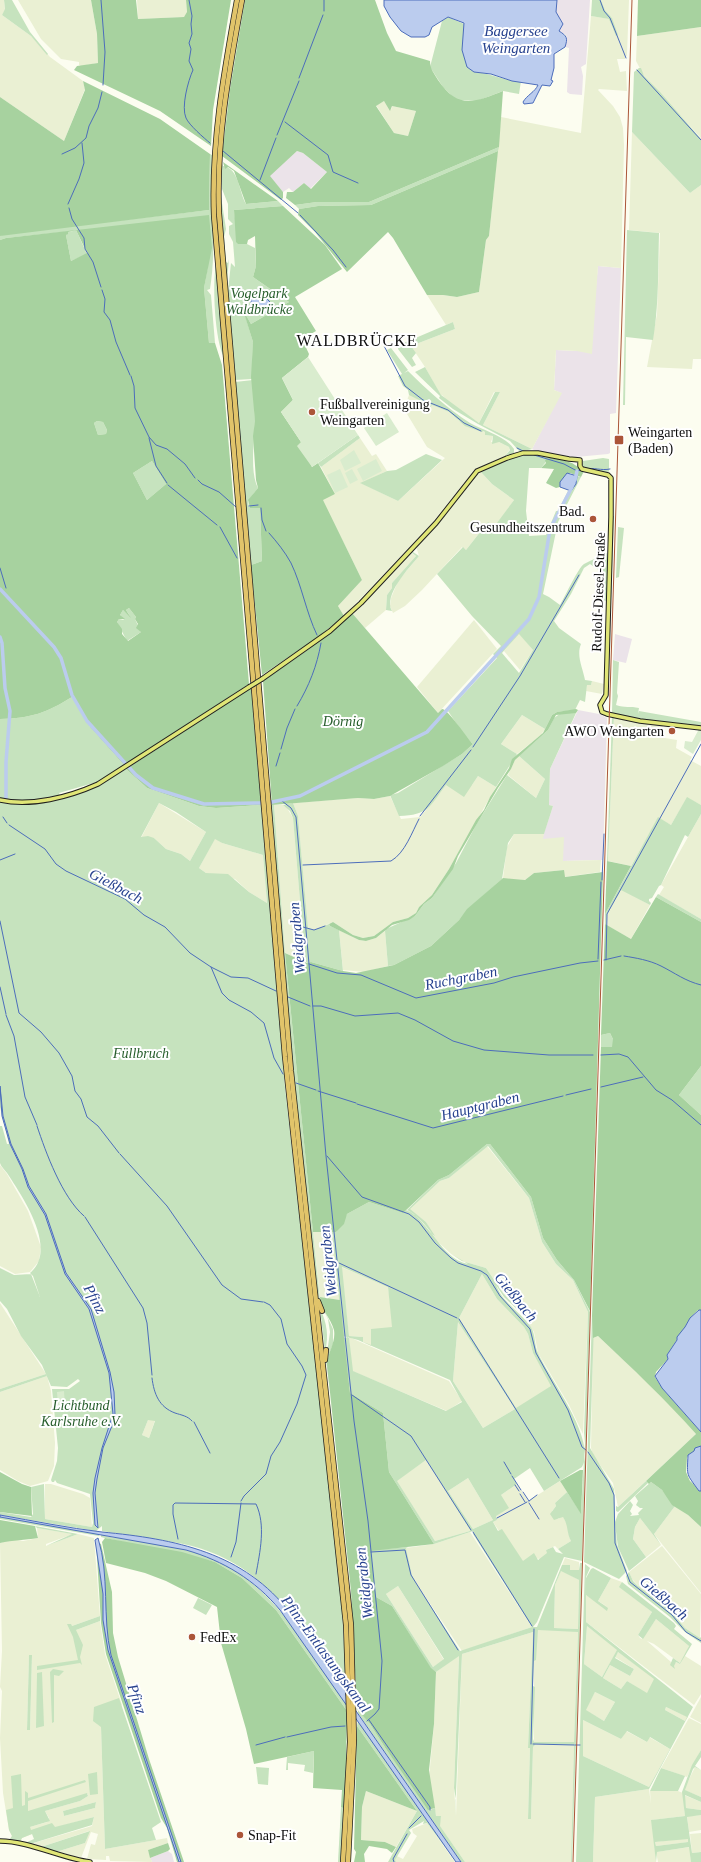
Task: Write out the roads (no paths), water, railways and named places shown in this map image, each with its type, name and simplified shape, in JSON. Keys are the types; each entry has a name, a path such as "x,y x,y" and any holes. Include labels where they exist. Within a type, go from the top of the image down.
{"highway":[{"path":"237,0 216,124 213,173 214,216 285,1057 343,1588 350,1701 348,1799 344,1862"},
{"path":"242,0 221,128 218,172 219,213 291,1070 349,1595 355,1718 353,1786 348,1862"},
{"path":"316,1296 322,1311"},
{"path":"324,1367 326,1350"}],"main road":[{"name":"Rudolf-Diesel-Straße","path":"4,801 31,802 81,791 98,784 262,679 330,631 361,603 436,523 475,473 507,458 523,453 538,453 580,460 583,469 610,476 612,509 606,688 605,698 600,706 606,714 640,721 701,728"},
{"path":"0,1841 17,1843 62,1856 90,1862"}],"water":[{"name":"Baggersee Weingarten","path":"384,0 557,0 556,12 563,24 559,31 564,34 566,41 565,47 554,54 554,68 551,80 553,81 550,86 542,85 533,103 524,104 523,102 538,85 512,81 491,74 474,72 467,67 462,50 464,23 448,17 432,27 429,35 425,37 411,37 401,31 390,17 384,6"},
{"path":"259,291 273,305 268,311 259,312 251,305 251,298"},
{"path":"567,473 577,476 576,484 571,491 560,487 560,482"},
{"path":"0,1086 3,1116 11,1144 23,1169 29,1186 46,1214 66,1273 91,1309 110,1372 114,1392 115,1415 103,1448 97,1479 95,1493 98,1528 95,1525 93,1493 102,1448 113,1414 109,1373 89,1309 65,1274 45,1215 28,1187 22,1169 10,1144 2,1116"},
{"path":"701,1310 701,1432 662,1388 655,1376 668,1359 667,1355 677,1340 677,1337 690,1318"},
{"path":"701,1446 701,1491 699,1491 688,1474 688,1455 694,1451 695,1448"},
{"path":"0,1515 102,1532 156,1539 181,1545 206,1552 230,1563 252,1576 272,1593 291,1614 345,1691 347,1698 461,1862 456,1862 280,1610 270,1599 249,1581 226,1566 186,1550 0,1517"},
{"path":"98,1538 104,1567 108,1641 111,1655 181,1862 179,1862 108,1650 103,1620 103,1594 95,1540"}],"waterway":[{"path":"101,0 105,52 103,85"},
{"path":"189,0 192,16 189,61 193,70 189,81 184,107 186,118 190,124 210,143"},
{"path":"324,0 324,11"},
{"path":"600,0 604,11 610,18 626,58"},
{"path":"299,78 323,15"},
{"path":"637,70 701,140"},
{"path":"277,135 299,81"},
{"path":"62,154 75,148 86,138 89,126 98,108 102,92"},
{"path":"285,122 328,155 333,172 358,183"},
{"path":"260,180 276,138"},
{"path":"68,204 84,163 82,143"},
{"path":"223,151 298,213"},
{"path":"69,208 72,219 84,238 85,249 93,262 101,287"},
{"path":"300,215 333,250 346,267"},
{"path":"102,290 105,299 104,312 110,320 116,342 130,375"},
{"path":"382,342 405,386 423,400 448,410 464,423 481,431"},
{"path":"131,376 134,386 135,408 149,437 156,445 167,449 185,464 195,478"},
{"path":"149,438 156,466 167,483"},
{"path":"517,448 523,451"},
{"path":"534,455 564,464 577,471 582,470"},
{"path":"585,469 610,469"},
{"path":"575,480 577,471"},
{"path":"198,480 202,484 219,492 236,507"},
{"path":"168,485 217,525"},
{"path":"272,802 300,796 427,732 529,619 539,597 550,529 572,487"},
{"path":"249,506 258,505"},
{"path":"261,508 262,520 266,531"},
{"path":"220,527 237,558"},
{"path":"269,533 281,547 291,563 317,635"},
{"path":"0,568 6,588"},
{"path":"473,747 520,676 579,575"},
{"path":"0,589 54,647 61,658 72,695 87,721 136,775 153,788 204,804 261,803"},
{"path":"0,637 2,643 5,688 10,711 6,762 6,802"},
{"path":"297,706 312,676 321,643"},
{"path":"281,749 287,728 295,709"},
{"path":"606,960 607,914 701,744"},
{"path":"420,816 471,750"},
{"path":"276,766 280,753"},
{"name":"Weidgraben","path":"282,801 291,808 296,817 326,1156 354,1421 368,1521 382,1661 379,1709 367,1721"},
{"name":"Gießbach","path":"3,817 7,823"},
{"path":"303,865 391,861 404,848 419,819"},
{"name":"Gießbach","path":"9,825 45,849 56,864 66,871 125,899 144,915 165,927 190,953 211,967 231,977 248,978 276,991"},
{"path":"602,880 604,834"},
{"path":"0,860 15,854"},
{"path":"598,959 601,882"},
{"path":"0,921 19,1013 41,1032 59,1053 72,1076 75,1091 81,1099 87,1117 98,1126 119,1153"},
{"path":"303,927 314,930 325,926"},
{"name":"Ruchgraben","path":"604,960 621,956"},
{"name":"Ruchgraben","path":"624,956 652,962 685,979 701,985"},
{"name":"Ruchgraben","path":"309,964 337,973 361,975 416,998 494,983 513,977 580,963 598,961"},
{"name":"Hauptgraben","path":"211,967 222,993 229,1000 251,1012 264,1023 274,1058 283,1074"},
{"path":"0,987 6,1014"},
{"path":"288,997 310,1006"},
{"path":"313,1006 321,1006 355,1016 398,1013 415,1020 453,1041 484,1050 549,1055 593,1055"},
{"path":"6,1015 14,1036 25,1097 37,1125"},
{"path":"601,1055 619,1054 628,1057 656,1090 672,1100 701,1125"},
{"name":"Hauptgraben","path":"601,1087 643,1077"},
{"name":"Hauptgraben","path":"296,1083 316,1090"},
{"name":"Hauptgraben","path":"566,1095 591,1089"},
{"name":"Hauptgraben","path":"318,1091 356,1103"},
{"name":"Hauptgraben","path":"357,1104 433,1128 563,1096"},
{"path":"37,1126 45,1149 62,1186 76,1208 84,1216"},
{"path":"120,1154 167,1206 222,1285 241,1299 263,1302"},
{"name":"Gießbach","path":"327,1156 362,1197 409,1214 419,1222 435,1243 451,1258 458,1263 481,1271 487,1275 500,1296 530,1329 536,1353 568,1410 582,1447 586,1450"},
{"path":"85,1217 143,1308 147,1323 152,1375"},
{"path":"339,1263 457,1318"},
{"path":"241,1501 266,1474 271,1456 280,1442 297,1404 306,1375 302,1366 287,1344 281,1319 270,1305 264,1302"},
{"path":"459,1319 559,1478"},
{"path":"152,1378 156,1395 161,1404 192,1421"},
{"path":"352,1395 411,1436 471,1530"},
{"path":"194,1422 210,1453"},
{"name":"Gießbach","path":"588,1452 609,1483 614,1495 615,1543 630,1582 672,1615 686,1632 701,1641"},
{"path":"504,1462 511,1474"},
{"path":"512,1476 521,1490"},
{"path":"515,1485 519,1491"},
{"path":"523,1492 529,1501"},
{"path":"520,1494 525,1502"},
{"path":"529,1501 537,1495"},
{"path":"497,1518 527,1502"},
{"path":"178,1539 173,1514 173,1505 175,1503 256,1504 261,1521 261,1539 256,1574"},
{"path":"231,1557 236,1542 241,1503"},
{"path":"529,1503 539,1519"},
{"path":"473,1532 532,1626"},
{"path":"371,1552 405,1550 411,1575 458,1650"},
{"path":"531,1744 534,1629"},
{"name":"Weidgraben","path":"369,1720 430,1807 430,1810"},
{"name":"Weidgraben","path":"287,1737 331,1727 345,1726"},
{"name":"Weidgraben","path":"256,1745 285,1737"},
{"path":"533,1744 574,1745"},
{"path":"575,1745 580,1745"},
{"name":"Weidgraben","path":"409,1828 421,1816"},
{"path":"394,1862 393,1859 407,1834"}],"railway":[{"path":"573,1862 632,0"}],"place":[{"name":"Fußballvereinigung Weingarten","path":"312,412"},
{"name":"Weingarten (Baden)","path":"619,440"},
{"name":"Bad. Gesundheitszentrum","path":"593,519"},
{"name":"AWO Weingarten","path":"672,731"},
{"name":"FedEx","path":"192,1637"},
{"name":"Snap-Fit","path":"240,1835"}],"district":[{"name":"WALDBRÜCKE","path":"357,340"}],"park label":[{"name":"Vogelpark Waldbrücke","path":"259,302"},
{"name":"Dörnig","path":"343,721"},
{"name":"Füllbruch","path":"141,1053"},
{"name":"Lichtbund Karlsruhe e.V.","path":"81,1414"}],"water label":[{"name":"Pfinz","path":"95,1299"},
{"name":"Pfinz-Entlastungskanal","path":"326,1654"},
{"name":"Pfinz","path":"137,1699"}]}
